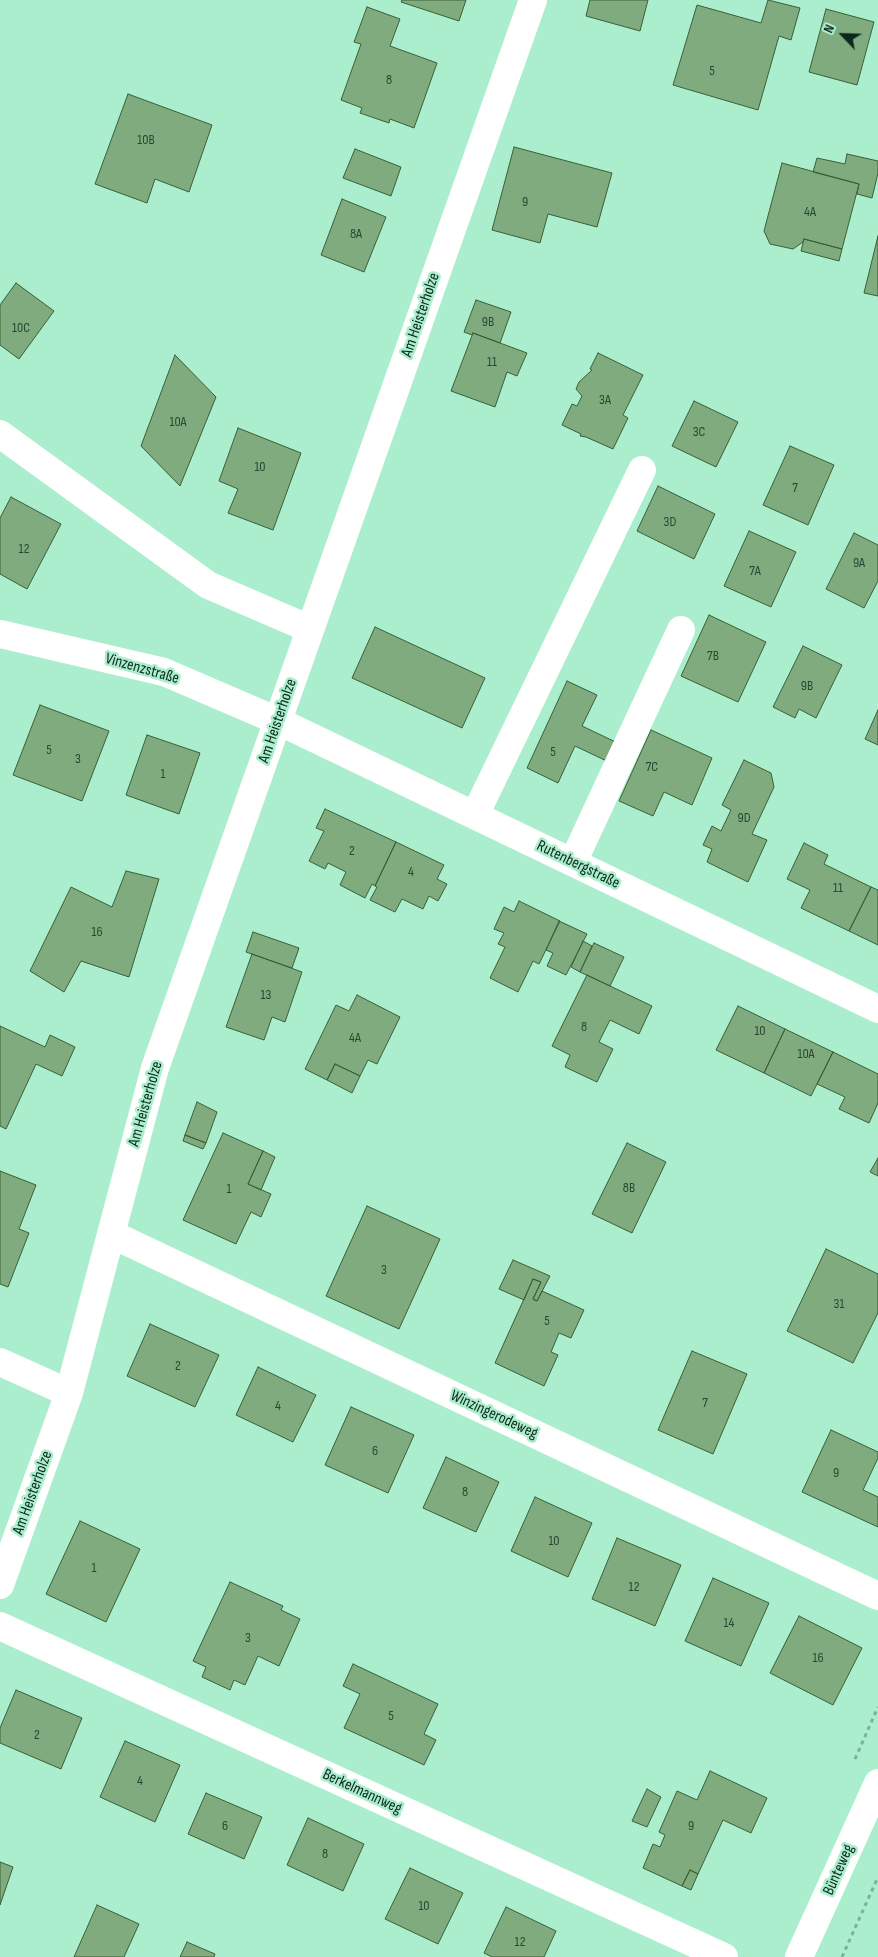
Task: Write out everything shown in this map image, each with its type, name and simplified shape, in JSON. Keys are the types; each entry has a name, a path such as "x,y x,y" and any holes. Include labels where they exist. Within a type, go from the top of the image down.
{"street":[{"name":"Am Heisterholze","path":"0,1585 69,1393 155,1068 532,0"},
{"path":"0,434 208,585 310,629"},
{"path":"475,815 642,470"},
{"path":"573,862 681,630"},
{"name":"Vinzenzstraße","path":"0,634 164,672 278,721"},
{"name":"Rutenbergstraße","path":"278,721 878,1009"},
{"name":"Winzingerodeweg","path":"111,1234 878,1596"},
{"path":"0,1362 69,1393"},
{"name":"Berkelmannweg","path":"0,1626 724,1957"},
{"name":"Bünteweg","path":"799,1957 878,1782"}],"path":[{"path":"842,1957 878,1877"}],"building":[{"path":"402,0 466,0 459,21 401,2"},
{"path":"590,0 648,0 640,31 586,16"},
{"path":"768,0 800,8 791,40 779,36 758,110 673,85 697,5 761,23"},
{"path":"367,7 400,19 390,46 437,63 414,128 390,119 389,123 360,113 362,108 341,100 361,44 354,42"},
{"path":"826,9 874,22 857,85 809,72"},
{"path":"128,94 212,125 189,192 155,179 147,203 95,184"},
{"path":"514,147 612,173 597,227 548,214 540,243 492,230"},
{"path":"355,149 401,167 391,196 343,178"},
{"path":"847,154 878,161 878,173 872,198 857,194 859,184 813,172 817,158 845,164"},
{"path":"782,163 859,184 842,249 804,239 803,242 793,249 770,244 764,231"},
{"path":"342,199 386,217 364,272 321,255"},
{"path":"878,236 878,296 864,293"},
{"path":"804,239 842,249 839,261 801,251"},
{"path":"16,283 54,311 19,359 0,345 0,305"},
{"path":"476,300 511,312 500,343 473,333 472,335 464,332"},
{"path":"473,333 527,353 517,376 507,372 495,407 451,391"},
{"path":"598,353 643,375 623,415 628,418 613,449 580,436 581,434 562,425 572,404 577,406 582,396 576,389 579,382 592,370 590,369"},
{"path":"175,355 216,397 180,486 141,446"},
{"path":"694,401 738,422 716,467 672,446"},
{"path":"238,428 301,453 273,530 228,513 238,489 219,481"},
{"path":"790,446 834,465 808,525 763,505"},
{"path":"658,486 715,514 694,559 637,531"},
{"path":"11,497 61,524 27,589 0,574 0,518"},
{"path":"749,531 796,552 771,607 724,586"},
{"path":"854,533 878,545 878,581 864,608 826,589"},
{"path":"709,615 766,642 738,702 681,676"},
{"path":"375,627 485,678 462,728 352,678"},
{"path":"803,646 842,665 816,718 799,709 795,718 773,707"},
{"path":"567,681 597,695 582,726 622,745 613,764 575,746 558,783 527,768"},
{"path":"40,705 109,731 82,801 13,775"},
{"path":"878,710 878,745 865,739"},
{"path":"651,730 712,758 692,805 664,792 653,816 619,801"},
{"path":"147,735 200,753 179,814 126,795"},
{"path":"744,760 771,773 774,787 752,834 767,840 748,882 707,862 712,849 703,845 712,826 721,831 731,810 722,805"},
{"path":"325,809 396,842 375,886 372,884 365,898 340,885 346,872 328,863 325,869 309,861 324,831 316,828"},
{"path":"396,842 444,865 437,879 447,884 438,901 429,896 423,909 402,899 395,912 370,900"},
{"path":"804,843 828,855 824,864 871,887 849,931 801,908 810,890 787,879"},
{"path":"126,871 159,879 129,977 81,961 64,992 30,971 71,887 112,907"},
{"path":"871,887 878,890 878,945 849,931"},
{"path":"519,901 560,921 539,964 533,961 518,992 490,978 505,947 498,944 504,933 494,929 504,907 514,912"},
{"path":"559,921 587,934 566,975 547,966 553,953 546,950"},
{"path":"253,932 299,948 292,968 246,952"},
{"path":"583,941 592,946 580,972 571,967"},
{"path":"594,943 624,957 610,986 580,972"},
{"path":"252,954 302,972 285,1022 272,1017 264,1040 226,1027"},
{"path":"587,975 652,1006 639,1034 610,1020 599,1042 613,1049 597,1082 565,1067 570,1055 552,1046"},
{"path":"357,995 400,1017 377,1064 368,1060 360,1076 335,1064 327,1080 305,1069 336,1005 349,1011"},
{"path":"738,1006 785,1029 764,1073 716,1050"},
{"path":"0,1026 45,1047 50,1035 75,1047 62,1076 36,1064 6,1129 0,1126"},
{"path":"785,1029 833,1052 811,1096 764,1073"},
{"path":"833,1052 878,1074 878,1103 869,1123 839,1109 845,1097 817,1084"},
{"path":"335,1064 360,1076 352,1093 327,1080"},
{"path":"197,1102 217,1112 206,1143 185,1135"},
{"path":"223,1133 263,1151 248,1184 271,1194 261,1217 251,1212 236,1244 183,1220"},
{"path":"185,1135 206,1143 203,1149 183,1141"},
{"path":"627,1143 666,1162 632,1233 592,1214"},
{"path":"263,1151 275,1157 261,1190 248,1184"},
{"path":"878,1158 878,1176 870,1172"},
{"path":"0,1171 36,1185 19,1229 29,1233 8,1287 0,1284"},
{"path":"367,1206 440,1239 399,1329 326,1296"},
{"path":"826,1249 878,1274 878,1313 853,1363 787,1331"},
{"path":"513,1260 550,1276 537,1301 533,1299 541,1282 533,1279 524,1300 499,1289"},
{"path":"533,1279 541,1282 533,1299 537,1301 542,1291 584,1310 571,1338 559,1333 551,1352 558,1355 544,1386 495,1363"},
{"path":"150,1324 219,1355 195,1407 127,1376"},
{"path":"692,1351 747,1374 713,1454 658,1430"},
{"path":"258,1367 316,1395 293,1442 236,1415"},
{"path":"351,1407 414,1435 388,1493 325,1465"},
{"path":"831,1430 878,1452 878,1458 863,1490 878,1497 878,1527 802,1492"},
{"path":"446,1457 499,1482 476,1532 423,1508"},
{"path":"535,1497 592,1523 568,1577 511,1551"},
{"path":"80,1521 140,1549 106,1622 46,1594"},
{"path":"617,1538 681,1565 655,1626 592,1599"},
{"path":"713,1578 769,1603 741,1666 685,1641"},
{"path":"230,1582 283,1606 281,1610 300,1619 279,1666 258,1656 245,1685 234,1680 230,1690 202,1677 206,1667 193,1661"},
{"path":"799,1616 862,1648 833,1705 770,1673"},
{"path":"353,1664 438,1704 424,1734 436,1740 424,1765 344,1728 360,1694 343,1686"},
{"path":"16,1690 82,1718 61,1769 0,1743 0,1728"},
{"path":"125,1741 180,1765 155,1822 100,1797"},
{"path":"710,1771 767,1798 751,1833 723,1820 698,1874 690,1870 682,1886 643,1868 653,1844 660,1847 665,1835 659,1832 677,1791 697,1800"},
{"path":"647,1789 661,1797 647,1827 632,1821"},
{"path":"206,1793 262,1817 244,1859 188,1834"},
{"path":"308,1818 364,1844 343,1891 287,1865"},
{"path":"0,1862 13,1867 0,1905"},
{"path":"410,1868 463,1893 438,1944 385,1919"},
{"path":"690,1870 698,1874 691,1890 682,1886"},
{"path":"97,1905 139,1924 124,1957 74,1957"},
{"path":"506,1907 556,1931 544,1957 492,1957 484,1953"},
{"path":"187,1942 215,1954 214,1957 180,1957"}]}
